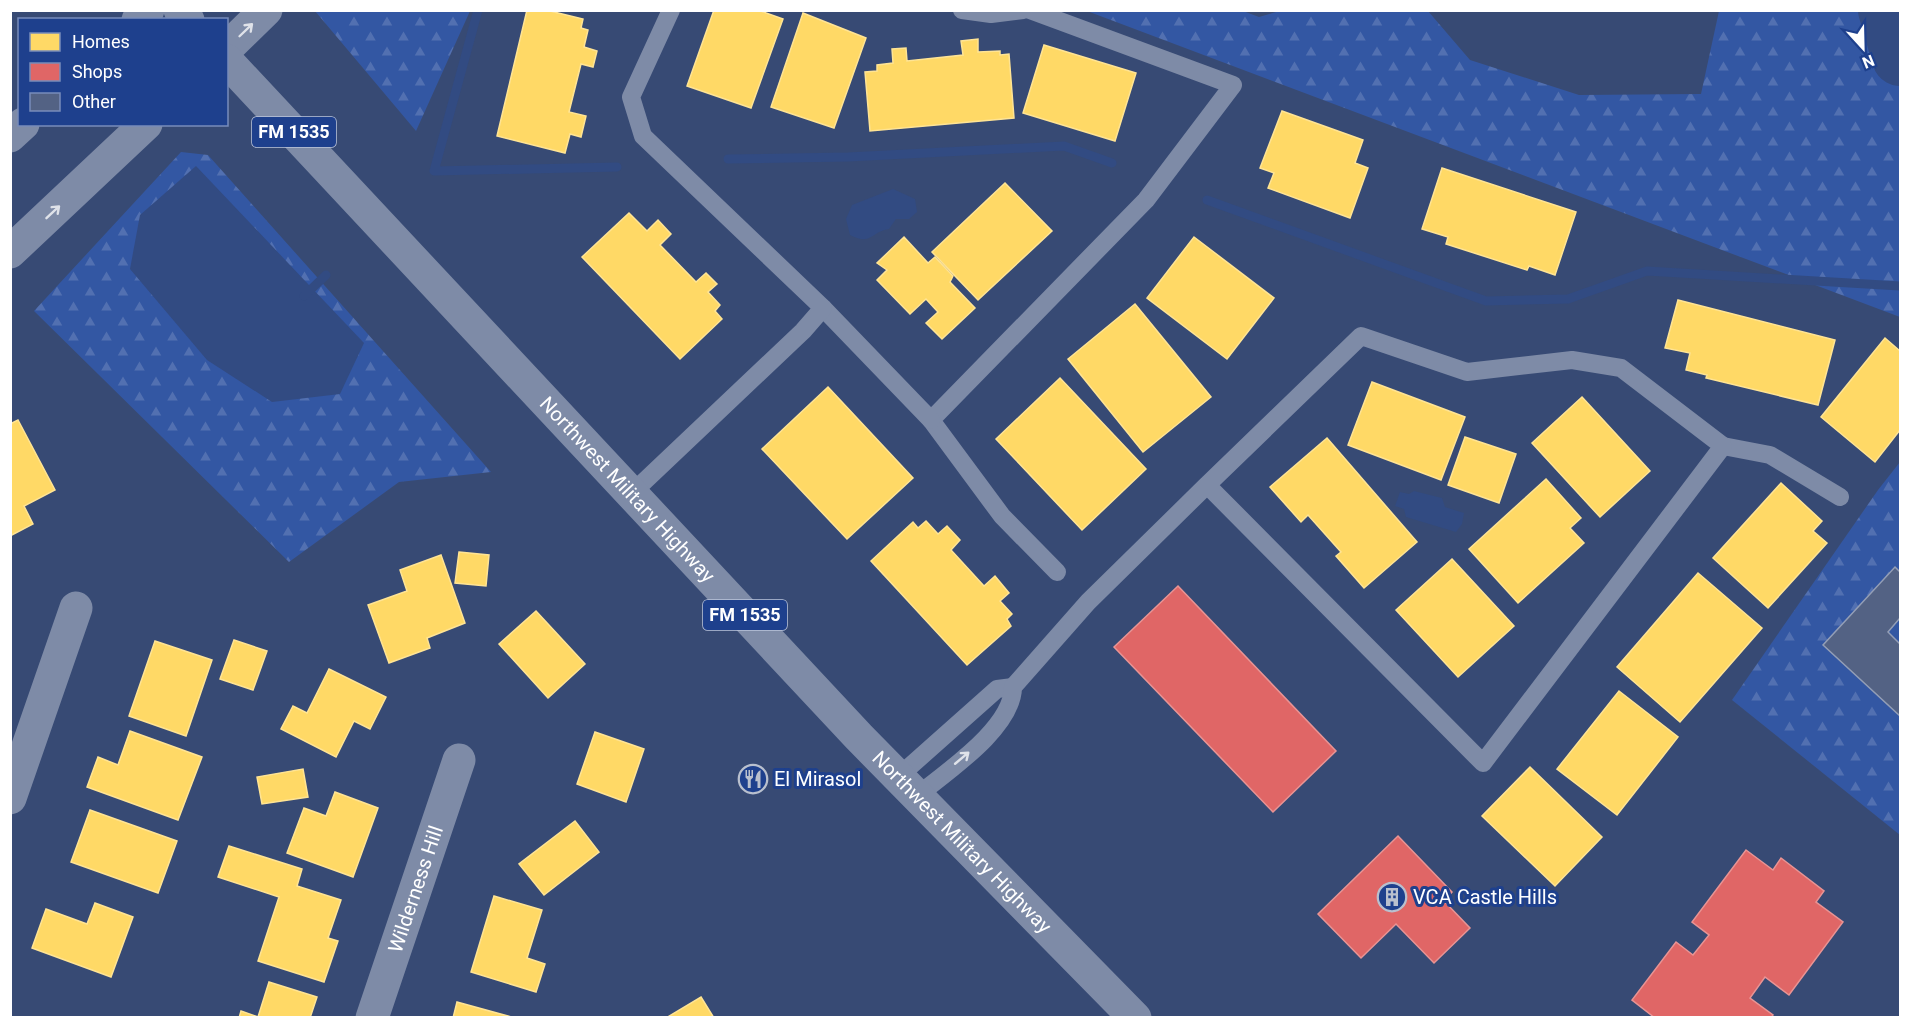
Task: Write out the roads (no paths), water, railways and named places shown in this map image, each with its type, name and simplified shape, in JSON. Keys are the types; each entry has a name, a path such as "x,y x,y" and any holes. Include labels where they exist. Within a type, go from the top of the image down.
{"main road":[{"path":"228,47 266,10"},
{"name":"Northwest Military Highway","path":"228,62 908,786 1135,1017"},
{"path":"10,252 144,126"},
{"path":"10,798 76,608"},
{"name":"Wilderness Hill","path":"372,1017 459,760"}],"lane":[{"path":"671,10 631,97 643,136 823,308 931,420 1002,516 1057,572"},
{"path":"962,10 991,14 1023,10"},
{"path":"931,420 1146,200 1233,85 1030,10"},
{"path":"632,493 803,332 823,308"},
{"path":"908,786 990,734 1009,705 1013,687 1088,602 1361,336 1467,372 1572,360 1621,368 1723,446 1770,455 1840,496"},
{"path":"1207,484 1483,763 1723,446"},
{"path":"908,786 997,689 1013,687"}],"waterway":[{"path":"478,10 434,171 617,167"},
{"path":"1886,10 1900,58"},
{"path":"728,159 848,157 1064,146 1112,163"},
{"path":"1207,200 1486,301 1568,299 1647,271 1900,286"},
{"path":"304,296 326,275"}],"place":[{"name":"El Mirasol","path":"753,779"},
{"name":"VCA Castle Hills","path":"1392,897"}]}
